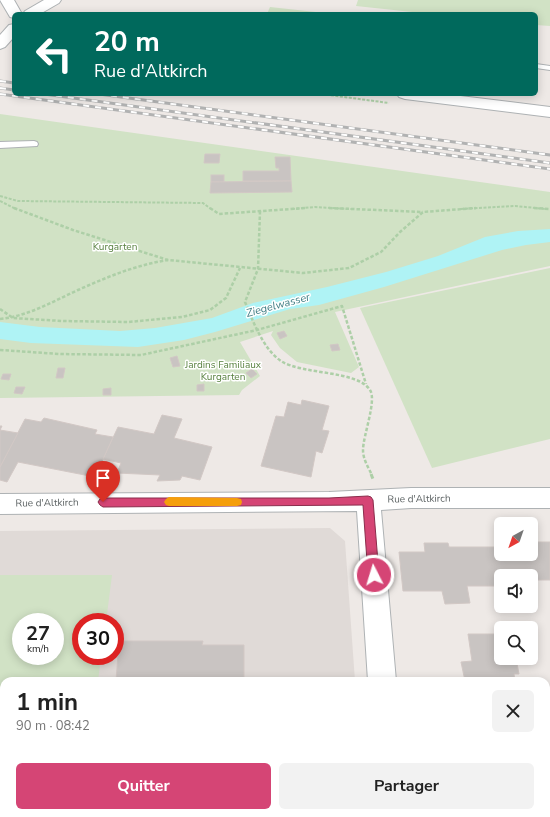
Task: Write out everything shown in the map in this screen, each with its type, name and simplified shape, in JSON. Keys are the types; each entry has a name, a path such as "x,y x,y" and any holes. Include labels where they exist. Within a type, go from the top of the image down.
{"street":[{"path":"7,0 14,12"},
{"path":"33,12 54,0"},
{"path":"0,44 12,30"},
{"path":"436,96 550,112"},
{"name":"Rue d'Altkirch","path":"0,504 550,498"},
{"path":"374,500 382,677"}],"lane":[{"path":"538,66 550,68"},
{"path":"0,145 34,144"}],"path":[{"path":"0,196 18,201 204,203 219,214 315,207 423,212 515,206 550,210"},
{"path":"0,201 23,212 73,230 168,260 303,274 349,268 381,252 400,232 423,212"},
{"path":"260,211 258,269 245,302 257,330 275,356 281,361 300,368 351,378 366,384"},
{"path":"13,318 113,274 145,263 168,260"},
{"path":"0,319 13,318 62,321 128,322 182,317 210,310 226,298 240,268"},
{"path":"0,350 59,354 141,354 257,330 342,306 366,384 371,390 373,400 368,414 363,452 374,500"},
{"path":"0,309 13,318"}],"shaded area":[{"path":"330,528 345,541 355,677 0,677 0,531"}],"green space":[{"path":"358,0 550,0 550,26 538,25 538,12 412,12 356,6"},
{"path":"270,7 316,12 268,12"},
{"name":"Kurgarten","path":"0,114 550,192 550,266 335,312 359,367 351,373 297,362 280,348 271,335 273,331 240,342 260,376 242,390 239,395 0,398"},
{"path":"550,268 550,439 432,468 360,308"},
{"path":"0,575 112,575 107,613 72,613 72,665 100,665 98,677 0,677"}],"water":[{"name":"Ziegelwasser","path":"550,229 550,242 502,250 384,287 319,305 290,309 184,340 138,347 31,343 0,339 0,322 40,327 120,331 155,328 212,318 253,303 327,287 386,272 438,256 485,237 518,231"}],"building":[{"path":"205,154 220,154 219,163 204,163"},
{"path":"275,157 290,157 291,181 243,181 243,171 279,171 279,168 276,168"},
{"path":"211,175 224,175 224,182 211,182"},
{"path":"291,181 292,192 210,193 211,182"},
{"path":"284,331 287,336 280,339 277,333"},
{"path":"338,344 340,350 332,351 330,345"},
{"path":"177,356 180,366 173,367 170,358"},
{"path":"58,368 65,368 63,378 56,378"},
{"path":"252,369 257,374 251,378 246,373"},
{"path":"3,374 11,374 9,380 1,379"},
{"path":"204,384 204,391 197,391 197,385"},
{"path":"16,387 25,387 22,394 14,393"},
{"path":"111,388 111,395 103,395 103,389"},
{"path":"302,400 329,406 322,430 329,431 322,453 316,451 311,477 261,466 276,416 284,417 288,402 301,405"},
{"path":"162,415 182,419 174,438 212,447 200,480 182,476 180,480 157,481 160,475 117,473 121,463 103,459 118,427 154,434"},
{"path":"44,418 97,430 95,434 113,437 95,477 18,462 7,482 0,480 0,467 25,419 41,422"},
{"path":"0,430 18,433 0,467"},
{"path":"538,542 550,542 550,580 538,580 538,569 494,569 494,586 467,586 470,603 445,604 442,591 403,591 399,552 425,552 424,543 448,543 449,547 494,547 494,561 538,561"},
{"path":"468,634 494,634 494,665 517,665 519,674 514,674 514,677 464,677 461,662 472,661"},
{"path":"124,641 203,641 202,645 244,645 244,677 116,677 117,665 124,665"}],"railway":[{"path":"0,81 12,83"},
{"path":"0,88 12,90"},
{"path":"0,94 12,96"},
{"path":"15,96 550,169"},
{"path":"59,96 550,163"},
{"path":"114,96 550,155"}],"slow traffic":[{"path":"169,502 237,502"}],"route":[{"path":"103,502 329,502 368,500 374,575"}],"park label":[{"name":"Jardins Familiaux Kurgarten","path":"223,370"}]}
